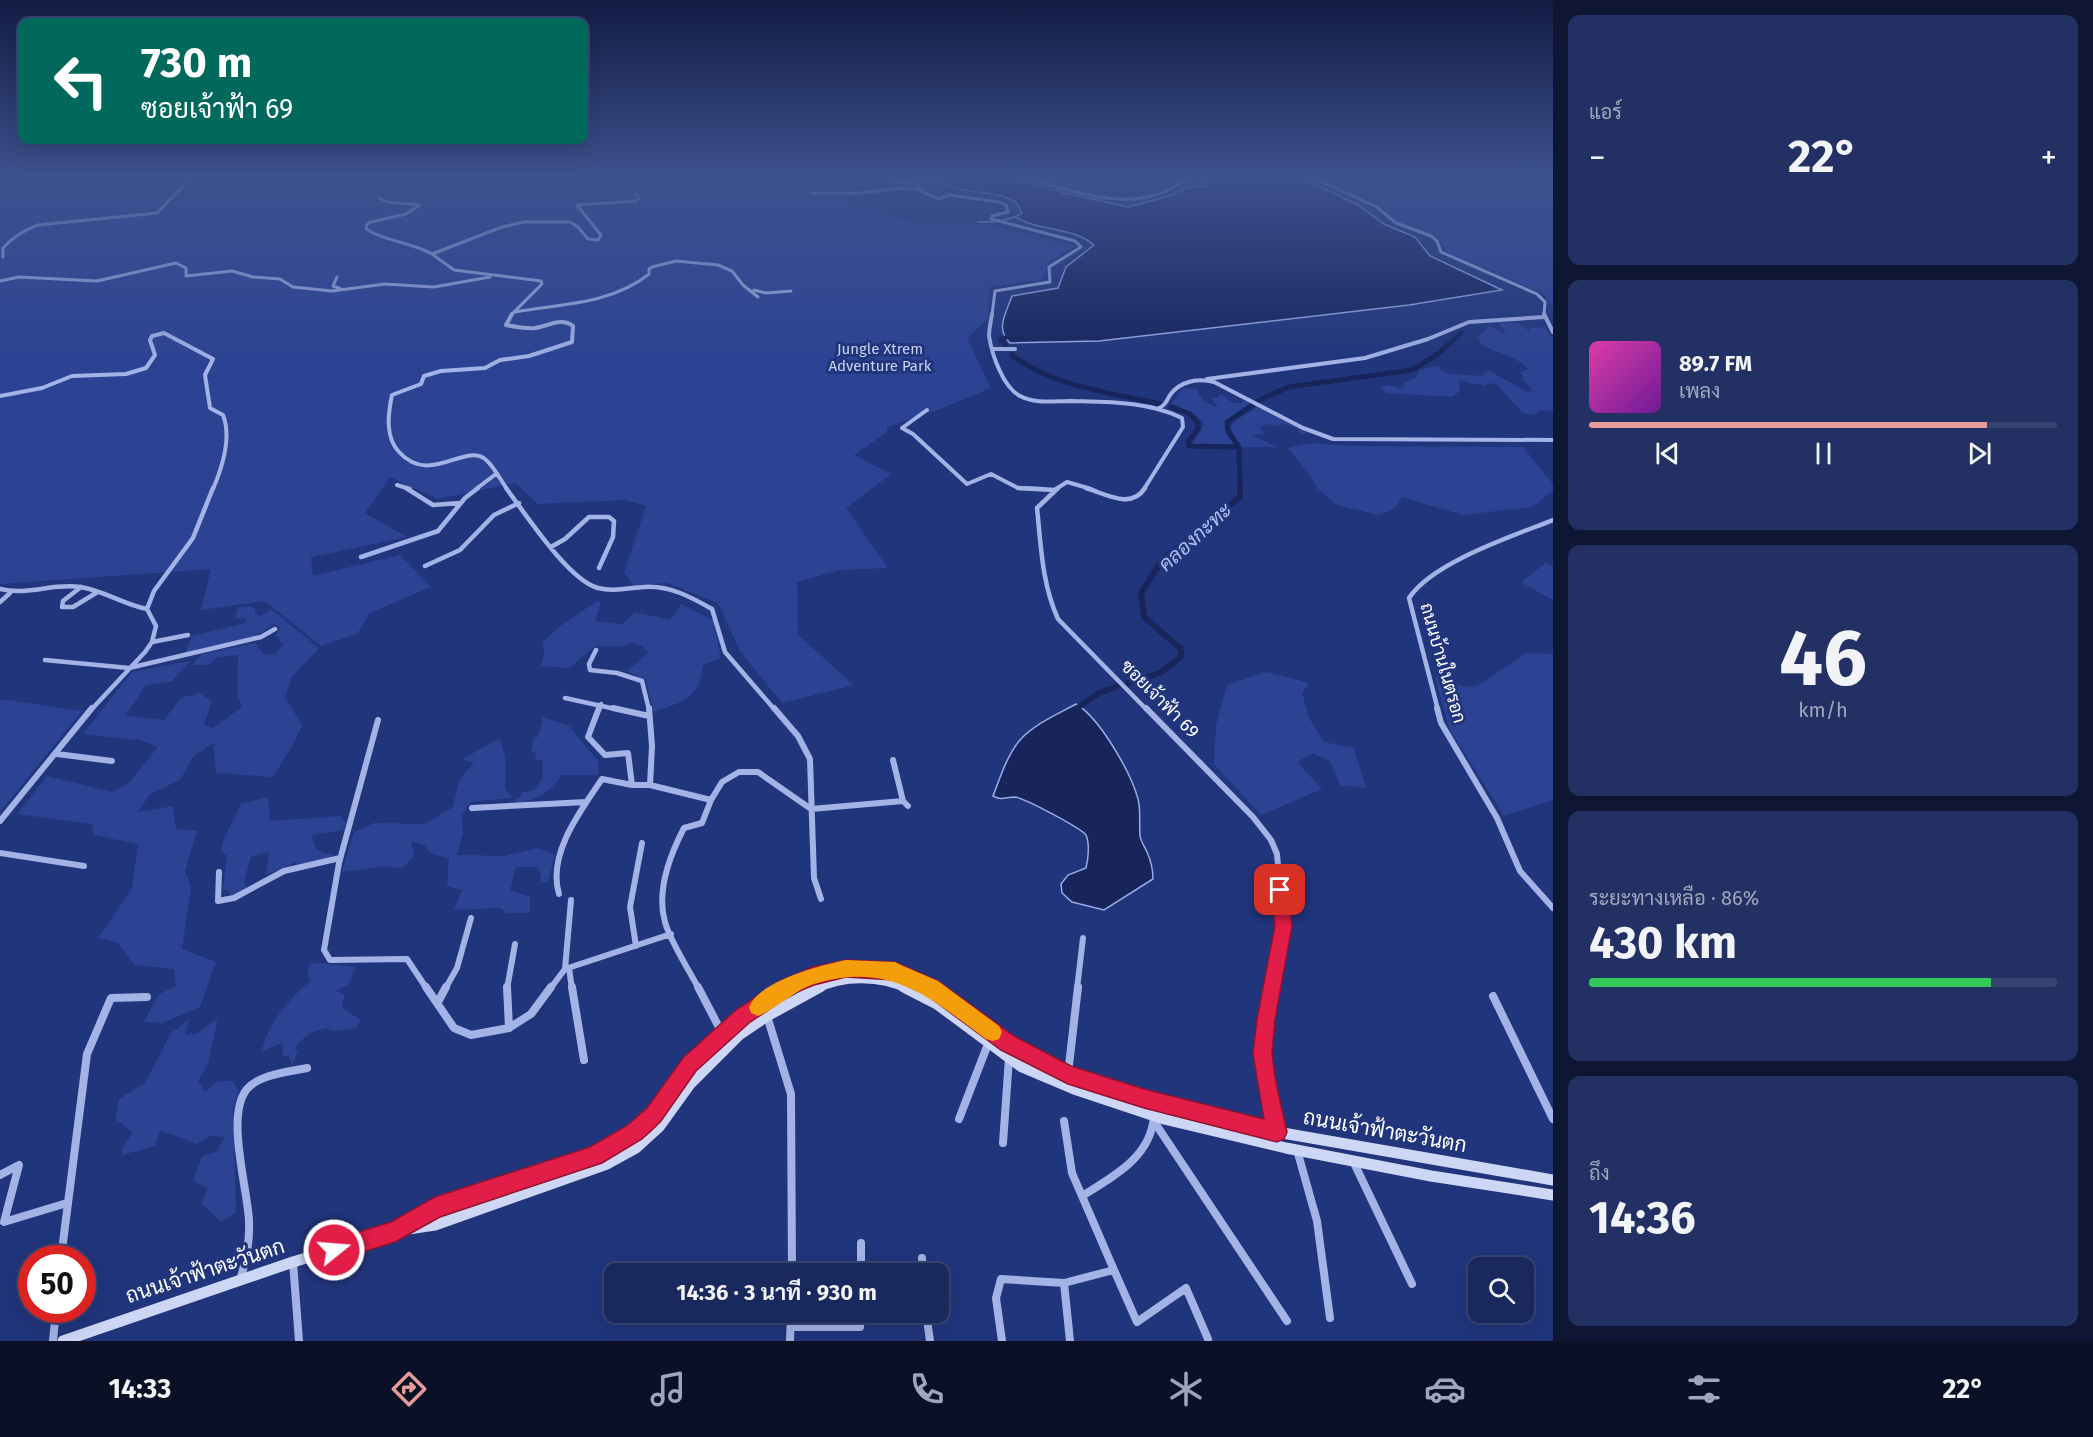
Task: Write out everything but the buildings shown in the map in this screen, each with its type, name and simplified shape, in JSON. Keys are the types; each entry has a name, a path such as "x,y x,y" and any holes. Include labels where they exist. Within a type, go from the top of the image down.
{"main road":[{"name":"ถนนเจ้าฟ้าตะวันตก","path":"395,1231 435,1208 594,1156 635,1132 654,1114 690,1065 722,1034 761,1005 786,987 813,976 846,969 895,971 932,988 1007,1043 1068,1074 1144,1098 1277,1132 1553,1180"},
{"name":"ถนนเจ้าฟ้าตะวันตก","path":"63,1341 293,1262 395,1231 435,1225 607,1164 636,1148 659,1127 690,1084 739,1035 767,1016 828,983 855,979 898,984 937,1004 1022,1067 1154,1119 1353,1161 1553,1195"},
{"path":"535,1190 536,1175"},
{"path":"505,1201 506,1184"}],"street":[{"path":"0,263 3,248 10,240"},
{"path":"394,240 418,246 454,270 541,281 542,284 514,312 505,323 506,325 537,328 562,321 570,322 573,326 572,342 529,356 500,360 485,368 432,372 424,376 421,384 392,395 390,440 399,454 408,461 425,466 479,455 485,459 551,547 592,586 611,589 661,587 695,599 712,609 725,652 798,736 810,759 814,878 821,899"},
{"path":"432,254 469,240"},
{"path":"927,410 902,428 914,434 967,484 991,474 1018,488 1055,490 1066,482 1121,499 1130,500 1139,497 1183,427 1182,418 1175,413 1158,408 1117,402 1027,400 1010,387 992,349 989,334 995,291 1050,282 1049,267 1081,247 1071,240"},
{"path":"1435,240 1441,252 1537,294 1545,302 1545,317 1553,332"},
{"path":"514,312 586,301 623,290 643,281 650,274 649,269 652,266 675,261 714,262 738,277 744,286 766,292 791,291"},
{"path":"0,281 19,277 97,281 176,263 186,268 186,276 231,271 253,277 280,279 293,287 305,289 342,290 384,284 434,287 465,283 491,276"},
{"path":"337,277 333,286 342,290"},
{"path":"750,288 758,297"},
{"path":"1158,408 1164,406 1178,386 1202,380 1365,358 1478,321 1545,317"},
{"path":"0,396 42,388 72,376 126,374 146,368 155,356 150,340 157,334 164,333 213,359 205,375 205,386 210,408 223,415 226,433 222,467 193,538 154,591 147,609 157,631 152,642 0,821"},
{"path":"992,349 1015,349"},
{"path":"1202,380 1214,382 1309,430 1333,439 1553,440"},
{"path":"361,556 438,531 460,503 496,474"},
{"path":"397,485 409,489 433,505 460,503"},
{"name":"ซอยเจ้าฟ้า 69","path":"1055,490 1037,508 1048,600 1058,618 1253,817 1271,840 1277,854 1283,926 1266,1019 1263,1054 1266,1083 1277,1132"},
{"path":"425,566 462,549 490,517 505,506 519,503"},
{"path":"551,547 565,539 589,517 609,517 614,521 612,537 599,568"},
{"name":"ถนนบ้านในตรอก","path":"1553,520 1497,542 1421,581 1409,598 1441,723 1497,818 1520,871 1553,908"},
{"path":"0,589 10,593 56,586 81,587 135,607 147,609"},
{"path":"81,587 63,601 62,607 73,607 96,592"},
{"path":"0,602 10,593"},
{"path":"45,660 129,668 261,637 275,628"},
{"path":"152,642 188,635"},
{"path":"596,650 588,667 594,671 617,673 642,681 649,716 652,757 650,784"},
{"path":"565,698 649,716"},
{"path":"601,704 588,737 604,755 628,753 632,785"},
{"path":"378,720 328,908 324,950 330,960 407,959 454,1028 471,1035 509,1028 531,1014 567,968 671,934"},
{"path":"57,754 112,761"},
{"path":"722,1034 665,923 663,910 667,865 684,828 702,823 711,800 722,782 739,772 758,772 811,809 906,804 893,760"},
{"path":"559,894 555,875 564,846 586,802 602,779 632,785 650,784 711,800"},
{"path":"472,808 586,802"},
{"path":"636,946 630,907 642,843"},
{"path":"0,853 84,866"},
{"path":"219,872 218,901 227,901 243,895 260,881 278,873 340,858"},
{"path":"571,900 567,968 584,1060"},
{"path":"438,1002 457,968 471,918"},
{"path":"1068,1074 1083,938"},
{"path":"509,1028 507,986 515,944"},
{"path":"1493,996 1553,1119"},
{"path":"62,1245 87,1054 111,998 147,997"},
{"path":"761,1005 767,1016 791,1094 792,1263"},
{"path":"958,1119 988,1044"},
{"path":"1003,1143 1009,1058"},
{"path":"239,1282 247,1257 249,1220 244,1194 239,1128 241,1101 244,1092 260,1081 307,1068"},
{"path":"1082,1196 1124,1170 1137,1158 1154,1119"},
{"path":"1154,1119 1287,1321"},
{"path":"1064,1121 1072,1173 1137,1322 1186,1288 1208,1339"},
{"path":"1297,1150 1317,1221 1330,1318"},
{"path":"1353,1161 1412,1284"},
{"path":"0,1175 19,1165 4,1222 67,1203"},
{"path":"861,1243 861,1263"},
{"path":"922,1258 922,1263"},
{"path":"293,1262 299,1341"},
{"path":"1002,1341 996,1298 1001,1279 1064,1283 1114,1270"},
{"path":"1064,1283 1070,1341"},
{"path":"53,1341 55,1323"},
{"path":"790,1341 791,1323"},
{"path":"791,1328 860,1327 860,1323"},
{"path":"928,1323 930,1341"}],"green space":[{"name":"Jungle Xtrem Adventure Park","path":"0,240 1049,240 1075,246 1049,261 1042,280 989,287 988,319 967,338 991,388 887,427 887,432 854,455 891,474 846,508 888,568 840,570 797,582 798,635 854,685 782,703 740,651 718,603 667,583 633,585 624,572 646,506 625,500 538,504 515,483 437,499 390,477 365,513 407,537 311,557 313,576 400,555 431,587 370,613 357,634 321,646 265,601 201,610 211,569 0,584"},
{"path":"1438,240 1553,240 1553,307 1544,294 1449,253"},
{"path":"1499,323 1518,323 1529,331 1530,328 1544,327 1553,339 1553,411 1539,410 1534,415 1523,413 1496,384 1486,383 1485,386 1459,380 1460,391 1453,397 1387,393 1380,387 1389,385 1403,389 1404,382 1416,378 1419,370 1439,366 1441,370 1450,374 1484,376 1485,371 1492,372 1527,392 1533,391 1522,378 1525,377 1520,372 1528,369 1523,364 1480,343 1478,337 1489,326 1506,333"},
{"path":"1183,388 1197,389 1200,397 1208,404 1219,407 1212,400 1221,394 1233,403 1241,403 1243,400 1250,403 1225,421 1225,431 1235,445 1192,445 1204,424 1197,416 1172,403"},
{"path":"1257,407 1309,434 1300,433 1298,429 1281,423 1280,426 1269,424 1259,427 1265,434 1252,435 1277,447 1241,447 1230,429 1235,421"},
{"path":"1310,443 1348,446 1523,447 1553,484 1553,491 1532,507 1463,515 1402,497 1394,509 1379,515 1337,505 1317,488 1307,471 1288,448"},
{"path":"1546,563 1553,567 1553,600 1521,582"},
{"path":"597,601 601,603 595,621 623,624 635,612 670,620 681,604 713,620 721,658 703,665 698,685 687,697 672,706 653,712 646,680 627,671 648,653 642,646 632,642 621,647 595,646 569,668 541,666 544,655 543,642 555,630"},
{"path":"252,606 255,613 261,616 271,609 319,648 292,677 285,697 302,725 273,777 216,773 213,743 193,757 180,780 150,794 138,812 173,806 176,829 197,831 185,871 191,887 182,949 216,962 200,1007 162,1023 144,1022 158,995 176,986 174,969 135,965 118,943 98,938 132,888 138,844 94,835 92,824 17,814 47,776 112,792 128,784 158,747 139,740 83,734 132,672 190,661 172,681 146,685 125,716 164,720 181,698 199,693 212,701 204,725 213,728 242,707 237,695 238,655 217,657 209,665 192,665 202,654 255,643 264,655 275,654 283,645 276,635 280,627 274,624 256,636 185,653 192,636 245,623 246,618 235,619 238,607"},
{"path":"1526,653 1553,654 1553,800 1504,816 1450,730 1435,677 1444,675 1463,687 1477,686"},
{"path":"1266,672 1309,683 1302,693 1309,718 1324,742 1354,748 1366,788 1340,785 1330,761 1312,753 1297,762 1322,789 1261,815 1214,764 1216,725 1227,685"},
{"path":"0,699 82,711 0,812"},
{"path":"543,717 569,726 598,761 598,775 561,775 542,795 516,803 515,799 521,796 522,792 534,790 543,777 542,760 536,760 535,752 531,752"},
{"path":"500,738 505,757 505,788 512,798 470,802 462,816 463,833 457,855 505,856 538,848 555,854 548,882 541,881 539,867 516,867 510,890 530,897 530,913 507,913 500,908 454,910 462,890 447,886 449,858 431,854 424,845 411,841 414,856 402,868 384,866 342,872 354,832 374,823 425,824 453,807 459,780 474,762 461,760"},
{"path":"268,797 270,821 341,816 346,824 343,830 312,835 316,848 326,854 335,854 332,857 298,865 296,862 266,875 269,852 251,856 244,882 246,887 242,893 231,898 230,892 223,889 227,856 221,851 224,839 240,804"},
{"path":"310,964 356,967 348,985 336,991 345,994 342,1007 360,1020 356,1028 332,1031 327,1028 308,1035 294,1049 298,1051 292,1066 289,1056 283,1057 283,1043 262,1051 274,1021 294,996 310,981 307,970"},
{"path":"218,1018 208,1064 198,1081 205,1092 218,1081 233,1081 239,1091 233,1108 236,1212 221,1222 202,1204 207,1188 193,1180 202,1156 216,1152 225,1137 210,1136 197,1144 160,1130 155,1146 122,1155 122,1150 133,1132 115,1119 119,1099 145,1083 171,1033 189,1020 185,1035 198,1033"}],"shaded area":[{"path":"1086,240 1417,240 1430,256 1502,290 1409,305 1099,341 1010,343 1002,326 1012,296 1058,288 1066,267 1094,245"},
{"path":"1076,704 1095,721 1104,733 1129,775 1139,804 1141,838 1153,872 1153,879 1104,910 1072,902 1062,893 1061,884 1068,875 1086,868 1088,847 1086,835 1041,808 1021,799 1015,797 1002,799 993,796 1001,774 1020,740 1039,724"}],"waterway":[{"path":"1257,401 1289,387 1412,370 1438,354 1461,333"},
{"path":"1005,338 1000,339 1006,346"},
{"path":"1012,355 1028,366 1064,381 1160,404"},
{"name":"คลองกะทะ","path":"1239,447 1228,431 1227,422 1253,405"},
{"name":"คลองกะทะ","path":"1171,407 1190,414 1198,423 1198,429 1188,442 1189,446 1239,447"},
{"name":"คลองกะทะ","path":"1239,447 1240,489"},
{"name":"คลองกะทะ","path":"1128,683 1160,673 1181,657 1181,649 1144,617 1141,593 1162,560 1240,497 1240,489"},
{"name":"คลองกะทะ","path":"1080,706 1099,693 1118,686"}],"slow traffic":[{"path":"758,1007 786,987 813,976 846,969 895,971 932,988 993,1032"}],"route":[{"path":"334,1250 395,1231 435,1208 594,1156 635,1132 645,1123 690,1065 743,1017 786,987 813,976 846,969 895,971 932,988 1007,1043 1068,1074 1144,1098 1277,1132 1266,1083 1263,1054 1266,1019 1283,926 1280,890"}]}
